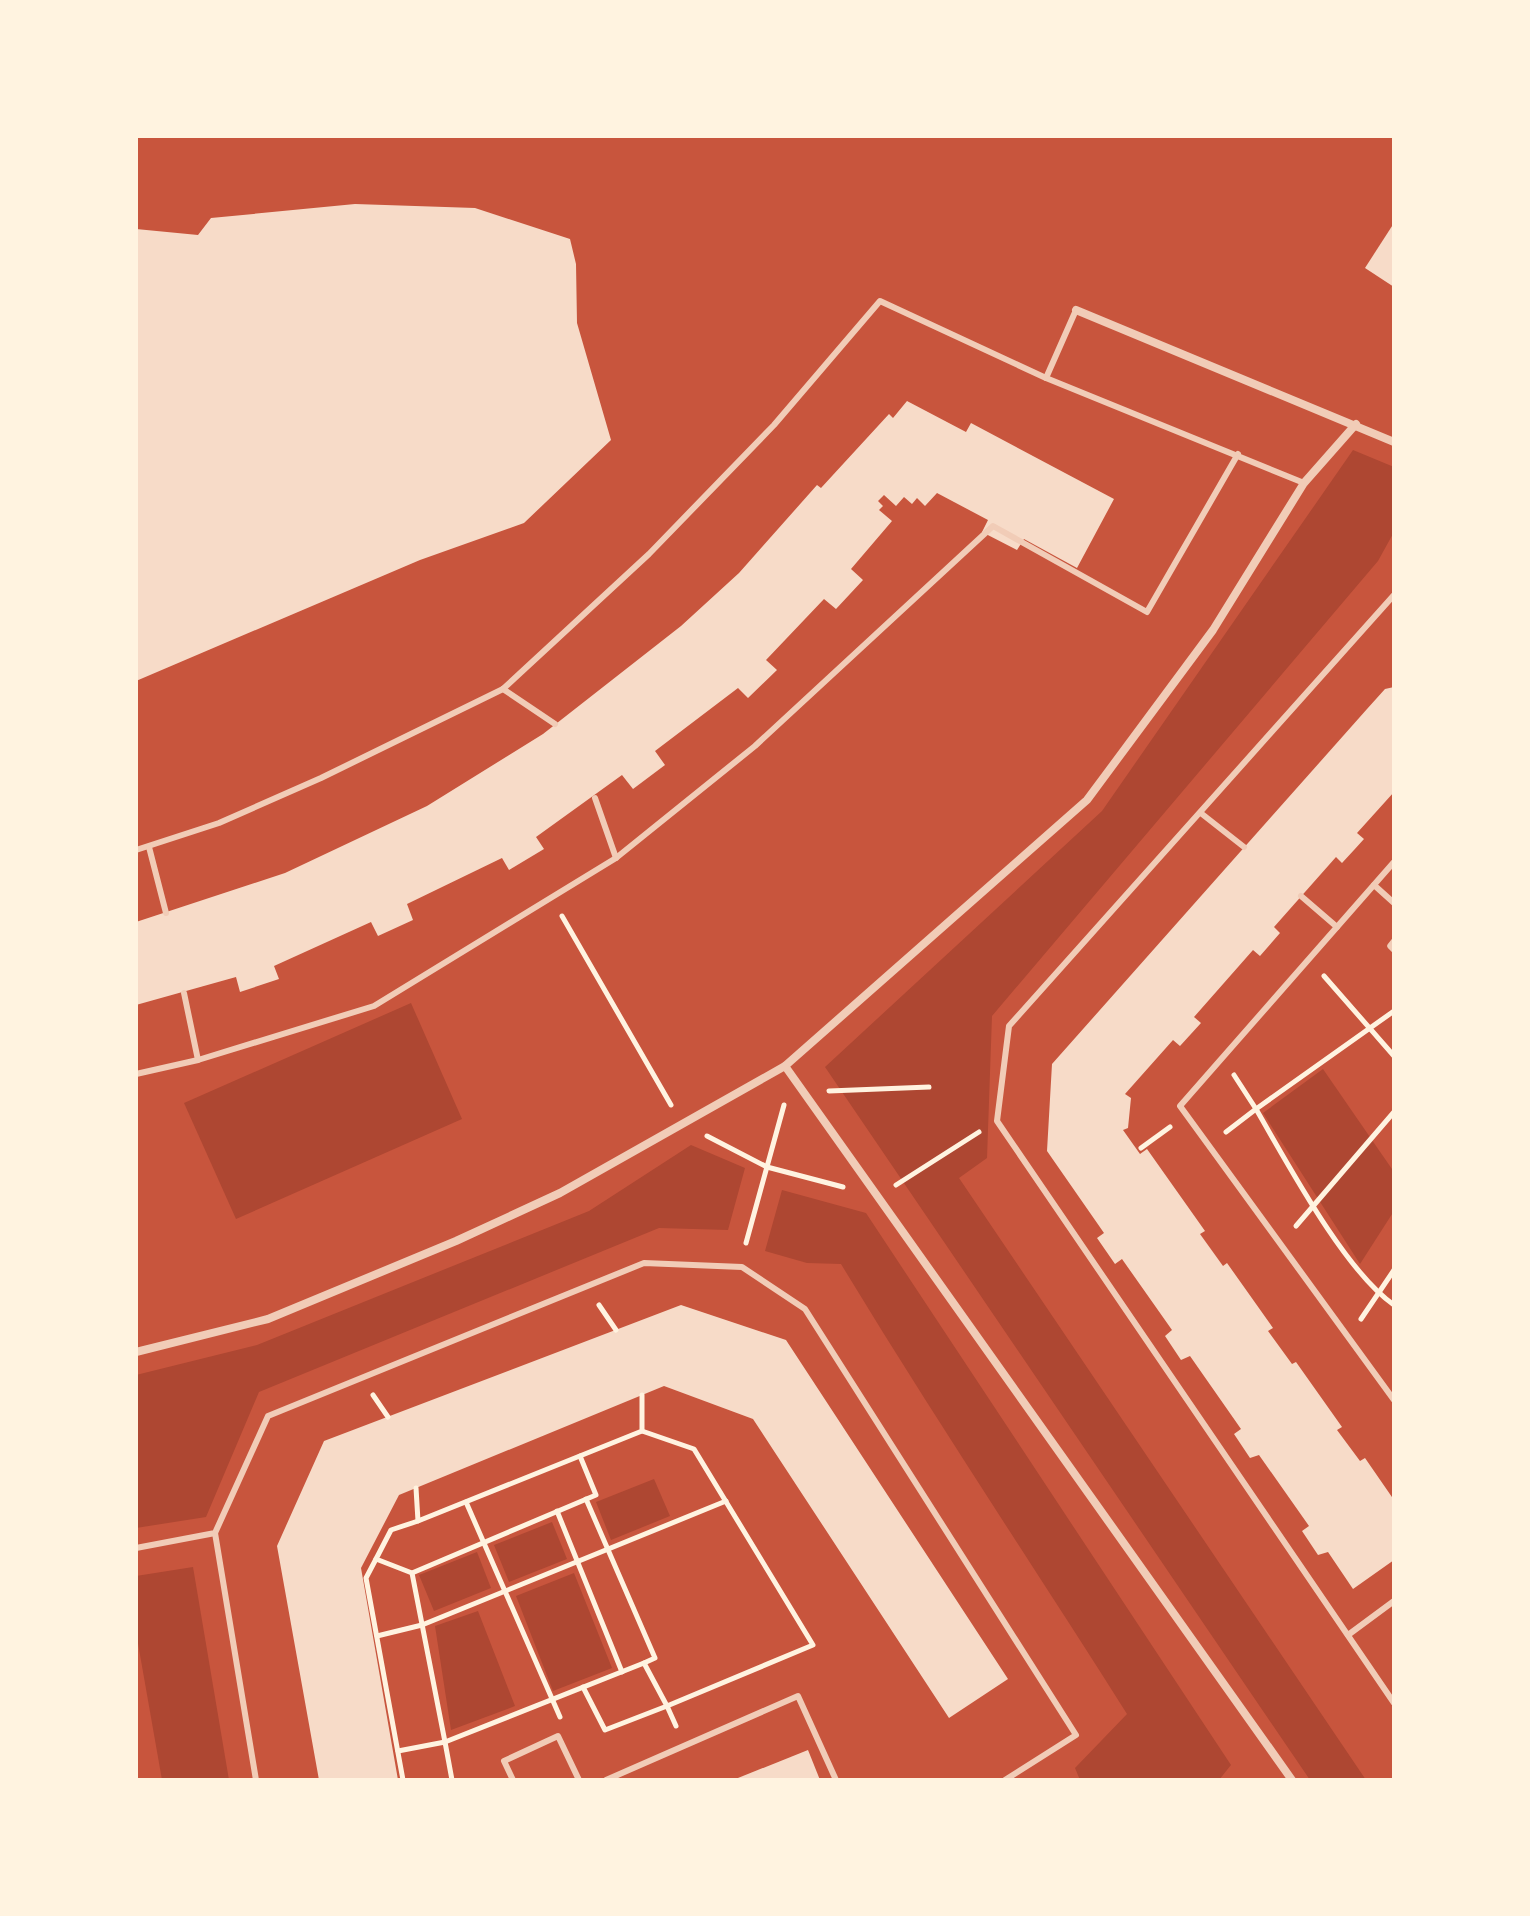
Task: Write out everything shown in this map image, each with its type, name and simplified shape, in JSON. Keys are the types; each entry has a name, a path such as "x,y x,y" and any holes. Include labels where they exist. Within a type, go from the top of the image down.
{"street":[{"path":"1076,310 1394,442"},
{"path":"136,1352 268,1319 456,1241 560,1193 785,1066 1087,800 1213,630 1304,483 1356,424"},
{"path":"785,1066 1289,1779"}],"lane":[{"path":"136,850 219,823 321,778 503,689 649,554 774,425 880,301 1046,378 1304,483"},
{"path":"1046,378 1076,310"},
{"path":"136,1074 198,1060 374,1006 616,858 755,746 993,526 1147,612 1238,454"},
{"path":"1394,595 1202,814 1009,1026 997,1121 1394,1703"},
{"path":"503,689 555,724"},
{"path":"595,798 616,858"},
{"path":"1202,814 1244,847"},
{"path":"149,847 166,913"},
{"path":"1394,862 1180,1106 1394,1400"},
{"path":"1374,885 1394,903"},
{"path":"1301,896 1337,927"},
{"path":"1394,941 1390,946 1394,950"},
{"path":"184,993 198,1060"},
{"path":"256,1780 215,1533 268,1416 644,1263 742,1267 805,1309 1076,1735 1005,1780"},
{"path":"136,1548 215,1533"},
{"path":"1348,1635 1394,1601"},
{"path":"606,1780 798,1696 836,1780"},
{"path":"513,1780 504,1761 558,1736 579,1780"}],"path":[{"path":"1309,959 1394,1056"},
{"path":"1209,1145 1394,1011"},
{"path":"1222,1058 1313,1206 1378,1294 1394,1305"},
{"path":"1281,1244 1394,1112"},
{"path":"1141,1148 1187,1115"},
{"path":"1348,1337 1394,1270"},
{"path":"586,1286 616,1330"},
{"path":"642,1395 642,1431"},
{"path":"403,1780 366,1578 391,1530 642,1431 694,1449 813,1645 605,1730 583,1687"},
{"path":"376,1559 412,1573 596,1495 580,1456"},
{"path":"416,1488 418,1521"},
{"path":"398,1751 445,1742 655,1658 586,1499"},
{"path":"377,1636 422,1625 726,1501"},
{"path":"466,1502 564,1726"},
{"path":"557,1511 622,1672"},
{"path":"412,1573 452,1780"},
{"path":"644,1663 686,1745"}],"shaded area":[{"path":"1353,450 1394,467 1394,532 1378,561 992,1016 987,1158 959,1178 1366,1780 1310,1780 825,1067 1102,811"},
{"path":"411,1003 462,1119 236,1219 184,1103"},
{"path":"1323,1069 1394,1172 1394,1211 1360,1264 1263,1113"},
{"path":"691,1145 745,1168 728,1230 659,1228 259,1392 206,1517 136,1528 136,1375 257,1345 589,1211"},
{"path":"782,1190 866,1213 1231,1765 1219,1780 1080,1780 1075,1768 1127,1714 841,1264 807,1263 765,1251"},
{"path":"654,1479 670,1516 611,1540 596,1502"},
{"path":"552,1522 567,1559 509,1582 494,1545"},
{"path":"477,1552 491,1588 434,1611 419,1575"},
{"path":"193,1567 229,1780 162,1780 136,1632 136,1576"},
{"path":"574,1573 612,1668 553,1691 516,1596"},
{"path":"478,1611 515,1706 451,1730 435,1626"}],"building":[{"path":"355,204 475,208 570,239 576,264 577,323 611,440 524,523 420,560 136,681 136,229 198,235 211,218"},
{"path":"1394,223 1394,287 1365,268"},
{"path":"907,401 966,432 971,423 1114,499 1077,568 1024,539 1017,550 982,532 988,520 937,493 925,506 917,498 912,504 904,497 896,506 884,495 878,501 883,506 879,510 892,521 851,569 863,580 836,609 824,599 766,660 777,670 748,698 738,688 655,751 665,765 633,789 622,775 536,837 544,849 509,870 502,858 407,904 413,920 378,936 371,922 274,966 279,979 240,992 236,977 136,1005 136,922 285,873 427,806 543,734 681,626 739,573 817,485 821,488 889,414 893,418"},
{"path":"1394,687 1394,792 1357,833 1364,839 1342,863 1336,857 1274,927 1280,933 1260,956 1253,950 1194,1017 1201,1023 1180,1046 1173,1040 1125,1094 1131,1098 1128,1128 1123,1130 1140,1154 1147,1149 1205,1231 1200,1234 1223,1266 1227,1263 1273,1328 1268,1331 1292,1364 1296,1362 1342,1427 1337,1430 1360,1461 1365,1458 1394,1500 1394,1560 1353,1589 1328,1552 1318,1555 1302,1531 1309,1526 1259,1455 1250,1458 1234,1434 1241,1429 1190,1356 1181,1360 1165,1336 1172,1330 1122,1259 1115,1264 1097,1238 1104,1233 1047,1151 1052,1064 1385,689"},
{"path":"681,1305 786,1340 1008,1679 949,1718 753,1419 664,1386 399,1495 361,1568 398,1780 319,1780 277,1546 324,1441"},
{"path":"808,1750 820,1780 733,1780"}]}
